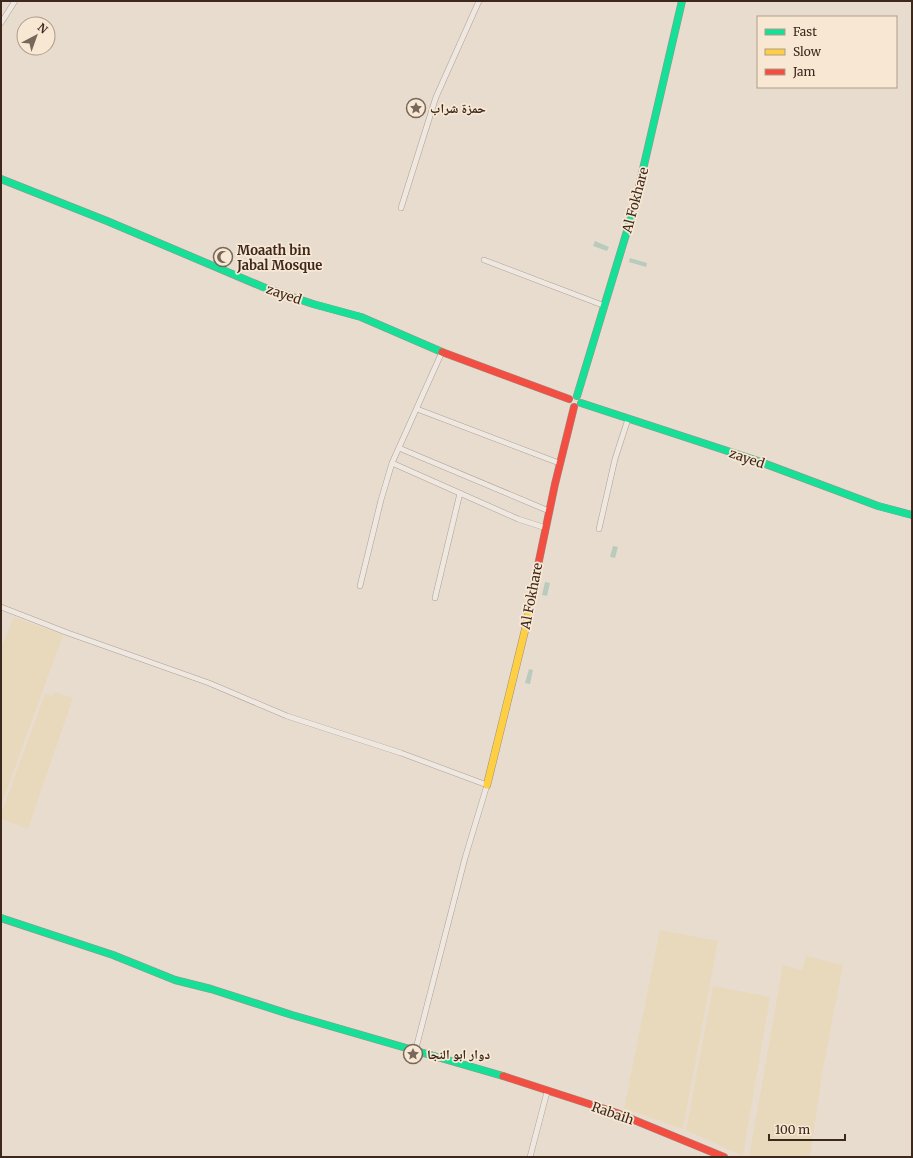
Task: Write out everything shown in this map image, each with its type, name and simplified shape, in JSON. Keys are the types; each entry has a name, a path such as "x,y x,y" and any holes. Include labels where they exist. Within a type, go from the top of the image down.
{"street":[{"path":"1,23 15,1"},
{"path":"401,208 436,97 479,1"},
{"name":"Al Fokhare","path":"577,396 634,208 682,1"},
{"name":"zayed","path":"1,179 107,221 263,287 313,304 361,317 442,352 570,399"},
{"path":"484,260 605,306"},
{"path":"360,586 381,500 392,463 442,352"},
{"path":"572,396 577,396 581,399 579,406 574,407 570,405 570,399 572,396"},
{"name":"zayed","path":"581,403 755,460 878,506 912,515"},
{"name":"Al Fokhare","path":"487,785 526,626 559,463 574,407"},
{"path":"417,409 559,463"},
{"path":"599,530 615,459 628,419"},
{"path":"399,448 549,511"},
{"path":"392,463 518,519 546,528"},
{"path":"435,598 460,492"},
{"path":"1,607 68,633 209,683 287,716 401,753 487,785 465,858 415,1052"},
{"name":"Rabaih","path":"1,918 114,955 175,980 211,989 618,1113 724,1157"},
{"path":"530,1157 548,1092"}],"shaded area":[{"path":"595,241 609,247 607,251 593,246"},
{"path":"630,258 647,263 646,267 629,262"},
{"path":"613,546 618,547 615,558 610,557"},
{"path":"545,582 550,583 547,596 542,595"},
{"path":"14,617 63,635 1,806 1,648"},
{"path":"529,669 533,670 530,684 525,683"},
{"path":"55,692 73,698 28,829 1,819 1,814 45,694 53,696"},
{"path":"660,930 718,941 683,1129 624,1108"},
{"path":"806,956 843,965 822,1074 810,1157 749,1157 783,965 802,970"},
{"path":"713,986 770,997 743,1156 686,1130"}],"traffic: fast":[{"path":"577,396 634,208 682,1"},
{"path":"1,179 107,221 263,287 313,304 361,317 442,352"},
{"path":"581,403 755,460 878,506 912,515"},
{"path":"1,918 113,955 175,980 211,989 292,1015 503,1076"}],"traffic: slow":[{"path":"487,785 526,626 536,575"}],"traffic: jam":[{"path":"442,352 569,399"},
{"path":"536,575 555,484 574,407"},
{"path":"503,1076 617,1113 724,1157"}],"place":[{"name":"حمزة شراب","path":"416,108"},
{"name":"Moaath bin Jabal Mosque","path":"223,257"},
{"name":"دوار ابو النجا","path":"413,1054"}]}
